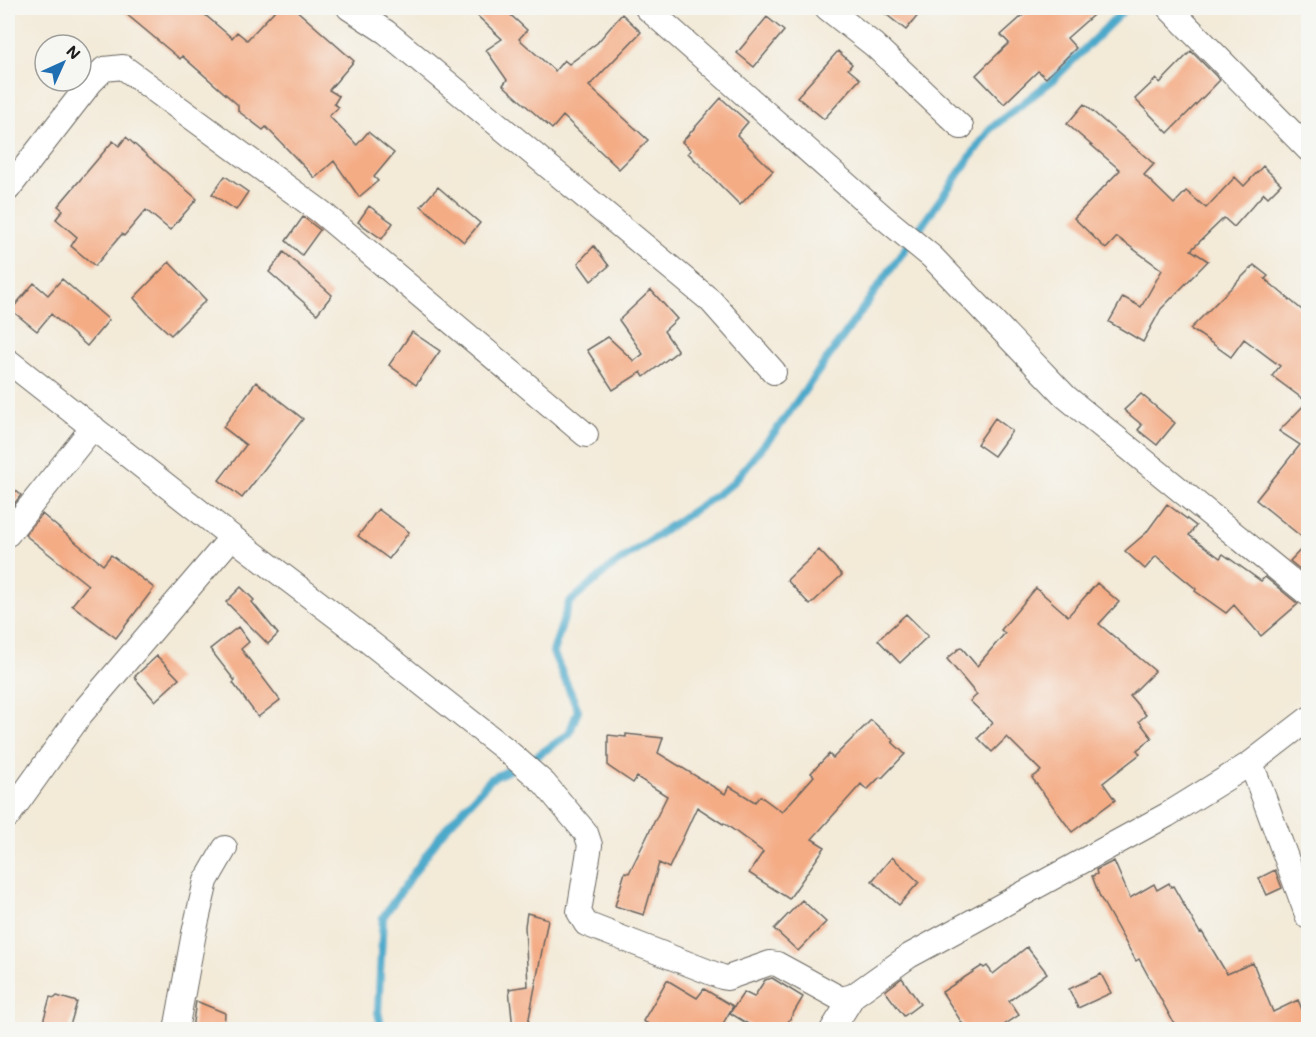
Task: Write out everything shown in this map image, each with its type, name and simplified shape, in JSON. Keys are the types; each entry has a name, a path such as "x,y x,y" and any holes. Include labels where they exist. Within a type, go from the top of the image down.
{"street":[{"path":"350,8 386,32 711,301 774,372"},
{"path":"647,8 882,216 932,257 1066,397 1308,594"},
{"path":"827,8 874,45 961,127"},
{"path":"1172,10 1308,149"},
{"path":"8,189 91,82 104,69 123,67 321,212 586,435"},
{"path":"8,361 349,626 505,749 544,783 586,833 590,845 579,912 586,924 722,977 727,978 770,963 777,964 841,999 853,996 909,956 1167,815 1251,763 1308,719"},
{"path":"8,534 93,427"},
{"path":"8,816 81,714 232,537"},
{"path":"1251,763 1308,917"},
{"path":"176,1029 206,881 225,849"},
{"path":"832,1029 853,996"}],"building":[{"path":"119,8 197,8 232,38 237,32 247,40 277,8 294,8 354,61 329,90 339,96 334,104 339,107 329,116 357,145 368,132 394,153 374,177 378,181 359,197 334,161 315,178 266,127 263,130 238,111 238,105 182,56 180,59"},
{"path":"469,8 503,8 527,30 519,39 555,71 564,60 569,64 597,43 622,14 641,32 589,86 648,140 619,169 563,116 552,129 503,85 507,80 486,50 502,39"},
{"path":"878,8 924,8 906,30"},
{"path":"1031,8 1101,8 1067,38 1076,48 1046,78 1038,71 1004,104 976,75 1009,43 1001,35"},
{"path":"767,17 784,31 754,67 737,53"},
{"path":"838,51 852,64 848,69 860,79 824,119 797,97"},
{"path":"1191,51 1220,80 1168,133 1135,99 1156,79 1160,83"},
{"path":"721,98 748,122 737,135 773,171 740,205 688,153 691,150 682,142"},
{"path":"1084,104 1154,164 1144,175 1174,204 1186,191 1206,208 1235,177 1244,186 1263,166 1281,184 1268,197 1264,193 1234,227 1224,218 1191,250 1208,261 1161,309 1143,342 1109,322 1123,297 1141,307 1162,270 1117,237 1106,249 1074,218 1120,170 1067,124"},
{"path":"126,137 197,199 170,230 146,210 95,266 71,246 77,237 56,219 63,210 58,206 113,141 119,146"},
{"path":"225,176 248,192 236,210 212,194"},
{"path":"438,187 480,223 464,242 421,206"},
{"path":"369,206 393,223 382,239 358,222"},
{"path":"303,217 320,230 302,255 286,241"},
{"path":"594,246 609,266 591,281 578,263"},
{"path":"284,252 332,295 317,314 269,272"},
{"path":"169,262 206,300 171,335 134,298"},
{"path":"1254,265 1268,276 1265,279 1308,315 1308,542 1256,500 1300,445 1279,431 1307,402 1272,376 1280,366 1244,339 1231,357 1190,329"},
{"path":"62,279 109,320 87,346 51,314 37,331 11,310 34,283 48,295"},
{"path":"651,290 677,319 664,331 678,351 644,377 641,372 613,390 587,350 608,337 634,361 643,354 619,320"},
{"path":"412,332 440,351 416,385 389,365"},
{"path":"256,382 303,419 242,498 219,480 246,445 223,427"},
{"path":"1141,394 1175,423 1157,445 1138,430 1142,425 1124,410"},
{"path":"995,418 1012,431 994,456 977,444"},
{"path":"8,484 21,495 8,512"},
{"path":"1167,504 1196,526 1189,535 1220,558 1223,554 1261,581 1265,577 1298,604 1261,636 1234,605 1226,613 1195,591 1196,589 1156,556 1145,569 1125,551 1146,533"},
{"path":"378,509 409,532 389,559 358,536"},
{"path":"42,514 103,565 111,555 154,588 116,638 72,605 88,585 25,535"},
{"path":"1308,542 1308,576 1290,561"},
{"path":"819,550 842,575 810,605 787,580"},
{"path":"1097,583 1119,602 1099,624 1155,671 1130,696 1146,715 1139,721 1152,738 1137,750 1140,754 1103,783 1115,800 1072,832 1032,778 1041,771 1007,737 992,752 978,738 993,723 970,701 977,695 947,659 961,647 977,666 1005,633 1001,630 1036,588 1068,616"},
{"path":"241,587 254,600 252,602 278,634 268,644 226,602"},
{"path":"906,614 928,636 900,663 878,640"},
{"path":"238,627 249,642 241,649 280,700 258,717 233,683 235,681 210,649"},
{"path":"157,656 179,679 155,701 134,677"},
{"path":"871,720 905,754 867,790 861,784 812,839 825,847 789,899 749,873 763,852 724,823 697,807 669,868 659,863 644,915 615,906 625,872 629,873 667,796 637,777 633,783 608,766 608,735 626,737 626,734 663,738 658,753 725,794 729,786 755,802 760,796 782,812 814,776 811,773 829,754 833,758"},
{"path":"892,857 919,882 899,905 872,881"},
{"path":"1114,861 1130,898 1154,884 1157,890 1169,883 1171,887 1173,886 1227,974 1253,963 1273,1012 1298,1000 1308,1029 1177,1029 1139,959 1136,961 1100,897 1092,876 1097,874 1096,870"},
{"path":"1275,870 1282,888 1267,895 1259,878"},
{"path":"802,900 826,922 798,951 774,929"},
{"path":"527,913 548,919 527,1029 513,1029 509,989 528,986 525,926"},
{"path":"1027,947 1047,973 1009,1001 1019,1015 998,1029 966,1029 942,992 982,966 984,968 987,966 993,974"},
{"path":"1101,974 1111,993 1078,1008 1069,989"},
{"path":"772,978 803,997 784,1029 756,1029 730,1013 744,992 754,997 765,980"},
{"path":"902,978 920,1004 904,1016 885,991"},
{"path":"667,980 697,998 704,989 733,1006 720,1029 657,1029 643,1021"},
{"path":"57,996 77,1002 69,1029 41,1029 50,997"},
{"path":"196,1001 225,1013 224,1029 192,1029"}],"waterway":[{"path":"382,1030 378,1012 383,917 441,834 491,779 534,758 569,734 578,710 553,652 569,603 611,567 732,484 778,428 991,128 1053,80 1126,8"}]}
